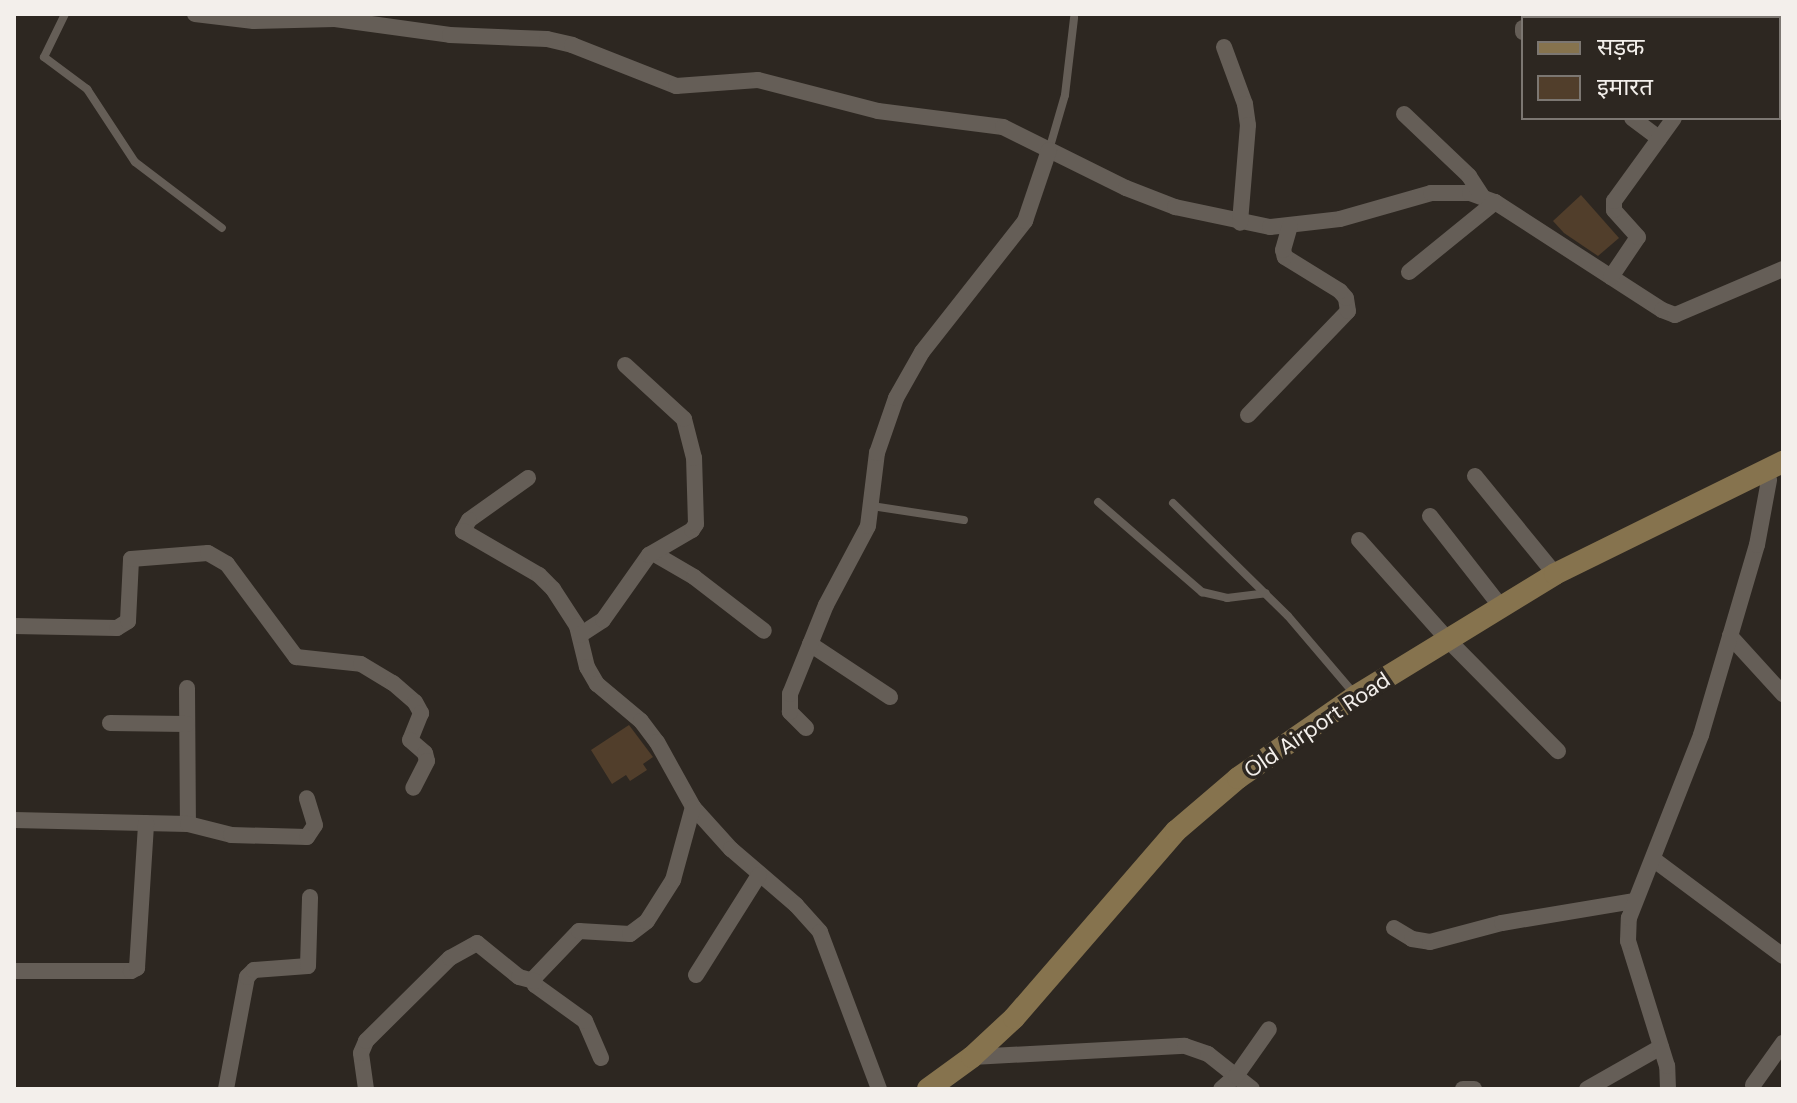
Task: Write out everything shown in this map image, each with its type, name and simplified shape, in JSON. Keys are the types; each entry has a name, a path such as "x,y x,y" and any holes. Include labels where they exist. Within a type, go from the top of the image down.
{"main road":[{"name":"Old Airport Road","path":"928,1089 972,1057 1014,1018 1176,831 1238,778 1356,696 1555,574 1771,480 1783,462"}],"street":[{"path":"195,14 254,21 335,19 450,35 547,39 572,45 676,86 748,79 878,111 1003,127 1175,207 1240,223 1290,226 1340,219 1431,193 1452,191 1489,199"},
{"path":"1224,47 1245,104 1248,125 1240,223"},
{"path":"1404,114 1489,199 1675,315 1783,269"},
{"path":"1635,120 1659,138"},
{"path":"1611,277 1638,237 1614,210 1614,201 1672,120"},
{"path":"806,728 790,712 789,705 826,605 861,544 872,506 877,453 896,398 922,352 1025,221 1049,150"},
{"path":"1409,272 1489,199"},
{"path":"1248,415 1348,311 1346,298 1340,291 1285,257 1283,250 1290,226"},
{"path":"580,635 603,620 653,553 692,530 696,524 694,458 684,419 625,365"},
{"path":"1475,476 1555,574"},
{"path":"528,478 469,520 463,531 539,575 563,602 580,635 591,676 641,721 657,742 693,807 759,875 796,905 820,932 879,1089"},
{"path":"1668,1089 1669,1076 1628,941 1633,901 1653,859 1701,735 1757,545 1771,480"},
{"path":"1430,516 1502,608"},
{"path":"1359,540 1449,641 1558,751"},
{"path":"14,626 117,628 128,621 131,559 208,553 227,564 296,657 361,664 393,683 415,702 421,713 410,740 425,753 427,761 413,788"},
{"path":"653,553 694,577 764,631"},
{"path":"1730,636 1783,694"},
{"path":"810,644 890,697"},
{"path":"187,688 188,824"},
{"path":"110,723 187,724"},
{"path":"14,820 188,824 231,835 307,837 315,825 307,798"},
{"path":"534,981 537,973 579,931 630,934 647,921 673,880 693,807"},
{"path":"14,971 131,971 137,968 146,823"},
{"path":"1653,859 1783,956"},
{"path":"696,975 759,875"},
{"path":"226,1089 247,977 254,970 308,966 310,897"},
{"path":"1394,928 1412,939 1430,942 1502,923 1633,901"},
{"path":"366,1089 361,1053 366,1041 450,958 477,943 519,977 534,981 585,1021 601,1058"},
{"path":"1221,1089 1236,1076 1269,1029"},
{"path":"1753,1085 1783,1043"},
{"path":"972,1057 1185,1046 1208,1054 1252,1089"},
{"path":"1587,1089 1661,1047"},
{"path":"1463,1089 1474,1089"}],"lane":[{"path":"65,14 44,57 87,89 135,162 222,228"},
{"path":"1049,150 1067,85 1074,18"},
{"path":"1098,502 1202,592 1227,598 1266,593"},
{"path":"1173,503 1266,593 1356,696"},
{"path":"872,506 964,520"}],"building":[{"path":"1581,195 1619,238 1598,256 1564,233 1553,221"},
{"path":"629,725 653,757 643,764 647,770 630,781 626,775 612,784 591,750"}]}
